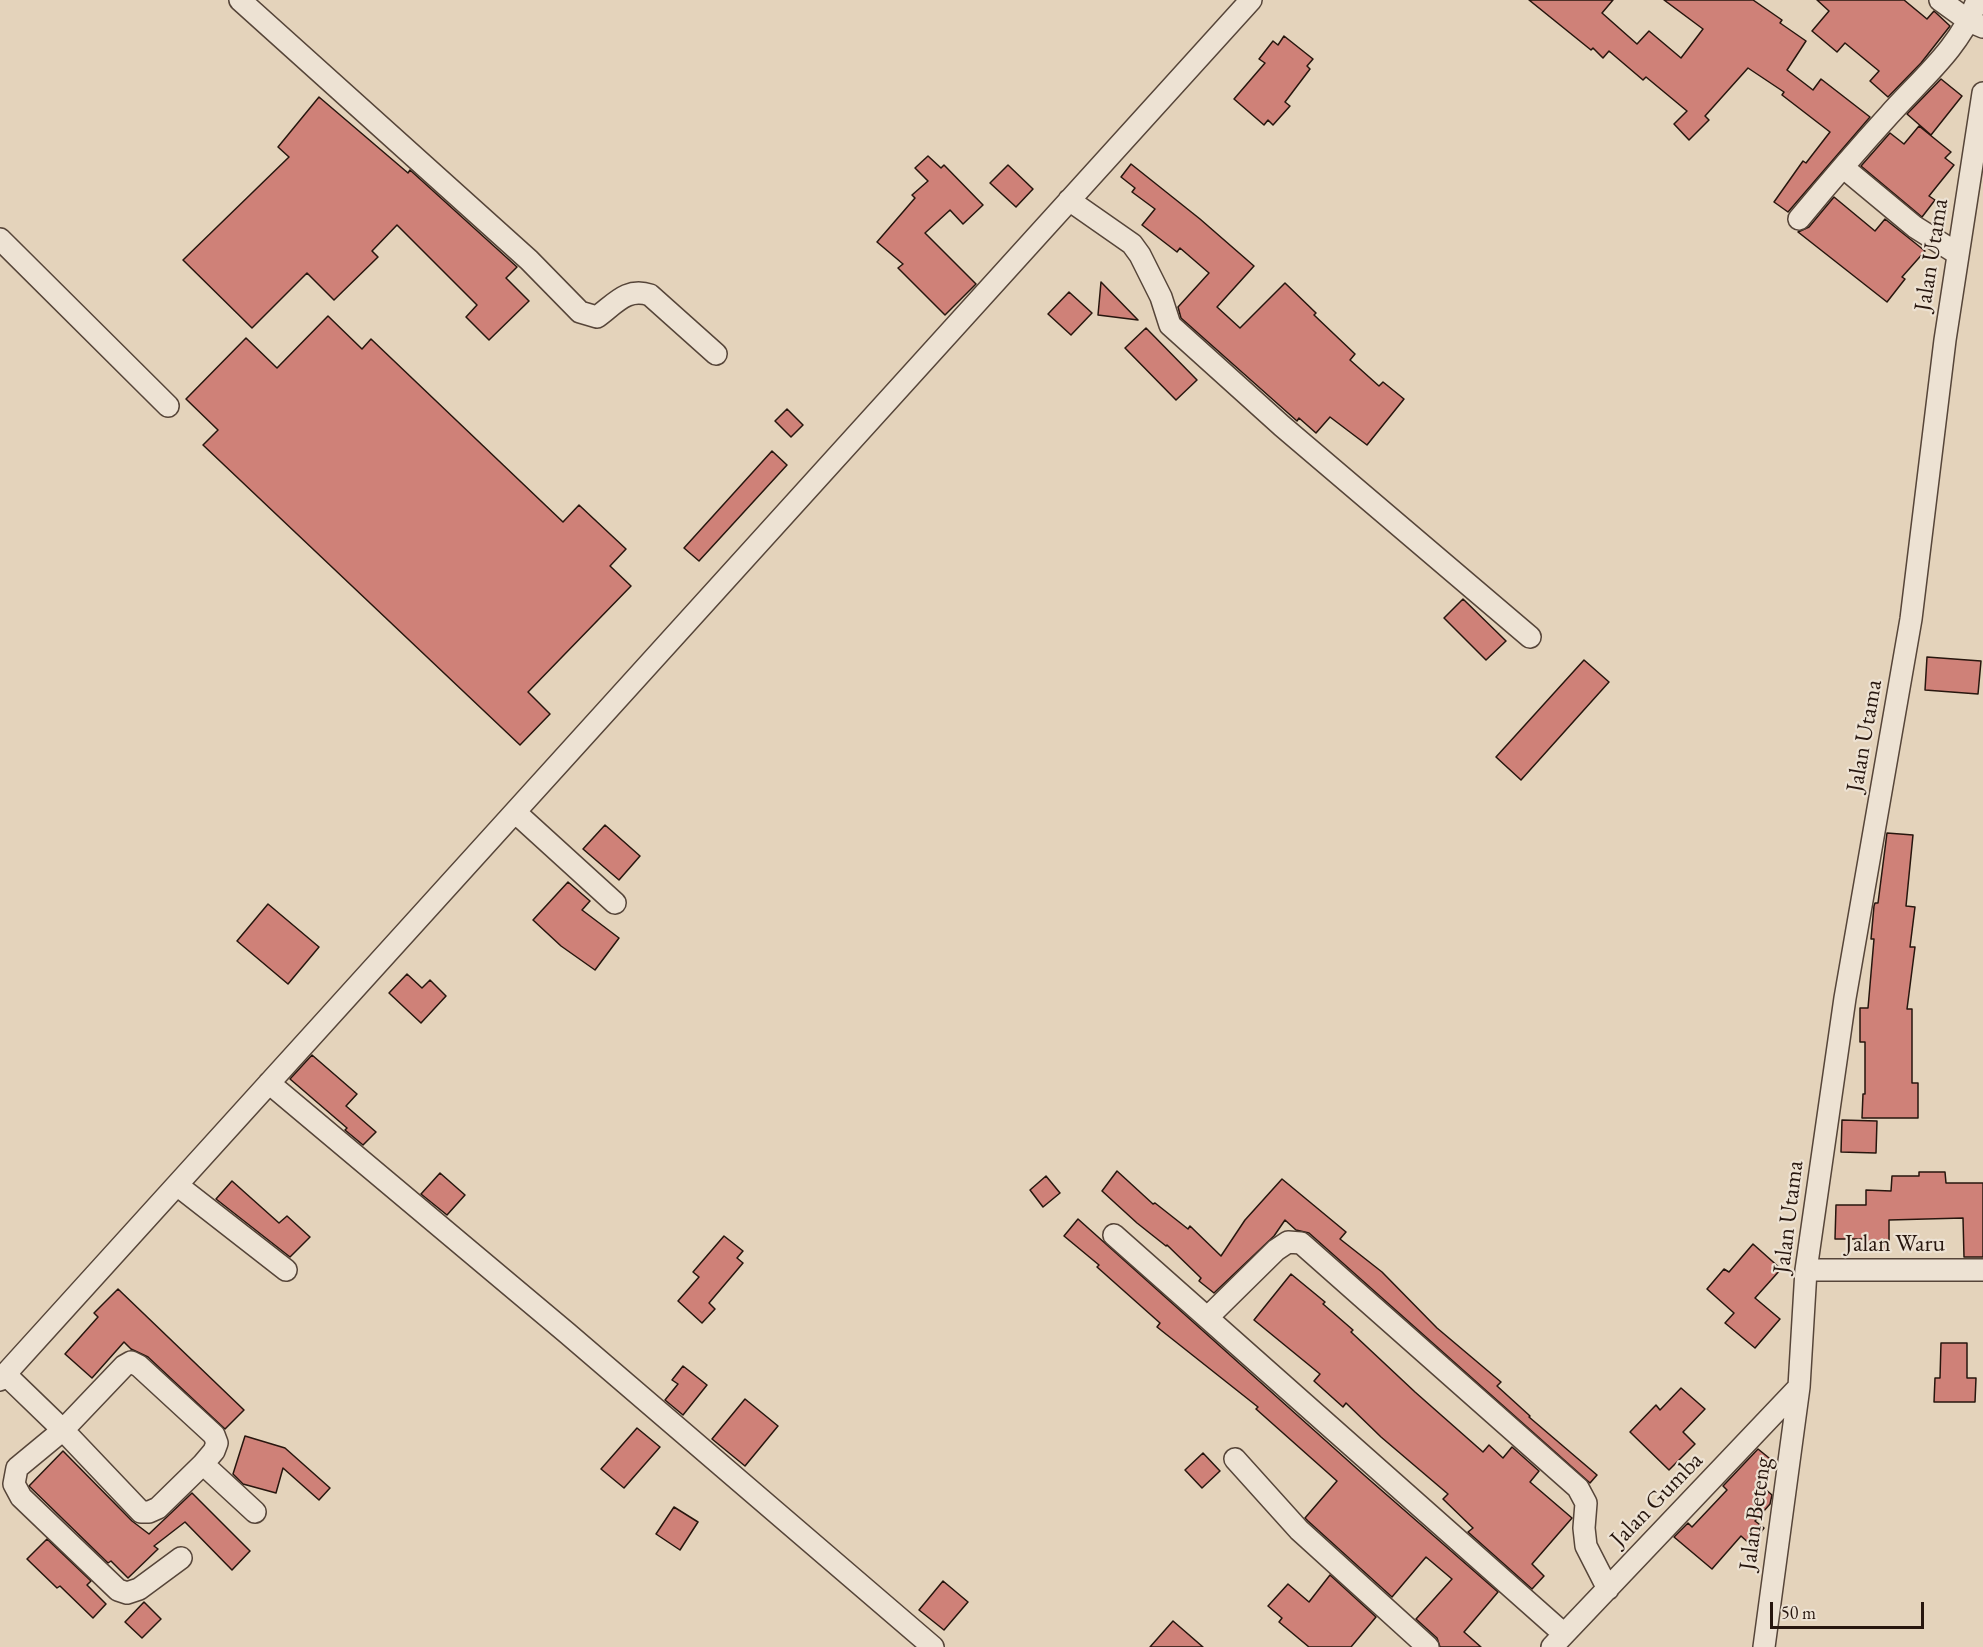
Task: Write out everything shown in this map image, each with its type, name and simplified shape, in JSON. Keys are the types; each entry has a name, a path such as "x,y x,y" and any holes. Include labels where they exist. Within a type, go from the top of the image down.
{"street":[{"path":"240,0 529,260 580,312 597,317 631,292 639,291 650,295 716,354"},
{"path":"181,1558 139,1589 128,1593 118,1590 21,1497 14,1484 17,1468 63,1430 130,1362 140,1366 214,1435 217,1443 214,1451 203,1464 158,1508 149,1512 141,1512 63,1430 3,1377 1251,0"},
{"path":"1940,0 1976,24"},
{"path":"1799,219 1953,44 1976,24 1977,0"},
{"name":"Jalan Utama","path":"1799,1387 1806,1270 1845,998 1911,619 1944,352 1983,93"},
{"path":"1844,168 1915,226 1958,254"},
{"path":"1069,200 1132,244 1161,297 1170,325 1282,426 1530,637"},
{"path":"0,239 168,406"},
{"path":"515,812 615,903"},
{"path":"269,1083 558,1326 933,1647"},
{"path":"177,1185 286,1270"},
{"path":"1114,1235 1208,1317 1558,1641"},
{"path":"1208,1317 1276,1250 1288,1242 1301,1243 1578,1488 1586,1503 1584,1528 1586,1546 1608,1589"},
{"name":"Jalan Waru","path":"1806,1270 1983,1270"},
{"name":"Jalan Gumba","path":"1558,1641 1799,1387"},
{"name":"Jalan Beteng","path":"1764,1647 1799,1387"},
{"path":"1235,1459 1299,1530 1428,1647"},
{"path":"203,1464 255,1512"}],"building":[{"path":"1529,0 1613,0 1602,13 1637,44 1649,31 1681,58 1703,29 1664,0 1753,0 1782,20 1780,23 1806,41 1787,70 1813,90 1821,79 1870,117 1788,212 1774,202 1803,161 1806,163 1830,132 1782,95 1784,92 1748,68 1705,116 1709,120 1689,140 1674,124 1687,111 1646,77 1643,80 1609,51 1603,58 1593,48 1591,50"},
{"path":"1817,0 1904,0 1927,19 1934,11 1950,26 1921,63 1888,97 1870,81 1879,71 1845,43 1837,52 1812,31 1829,11"},
{"path":"1284,36 1313,59 1307,66 1310,69 1285,102 1290,106 1273,125 1268,120 1264,125 1234,99 1265,63 1259,59 1273,41 1278,45"},
{"path":"1941,79 1962,96 1931,135 1907,114"},
{"path":"319,97 408,173 410,170 517,267 506,278 529,301 489,340 466,317 477,305 397,225 372,251 378,257 334,300 307,273 252,328 183,260 289,157 278,147"},
{"path":"1919,126 1951,152 1945,158 1954,165 1929,196 1935,200 1922,217 1861,166 1890,133 1904,144"},
{"path":"928,156 941,168 944,165 983,205 963,224 950,210 925,233 976,284 945,315 898,268 903,264 877,242 915,198 912,195 928,181 915,168"},
{"path":"1131,164 1254,266 1217,307 1240,328 1285,283 1316,313 1314,315 1355,354 1350,360 1379,386 1383,382 1404,399 1367,445 1330,417 1316,433 1299,418 1297,421 1181,318 1178,307 1209,273 1180,248 1177,252 1142,225 1155,209 1132,192 1135,188 1121,177"},
{"path":"1008,165 1033,189 1016,207 990,183"},
{"path":"1834,197 1875,231 1885,219 1925,251 1902,277 1905,279 1887,302 1798,232 1809,227"},
{"path":"1101,282 1138,320 1098,315"},
{"path":"1069,292 1092,313 1071,335 1048,314"},
{"path":"328,316 362,349 371,339 563,522 579,505 626,549 610,566 631,586 528,692 550,714 520,745 203,445 218,430 186,399 246,338 277,368"},
{"path":"1146,328 1197,380 1176,400 1125,348"},
{"path":"787,409 803,425 791,437 775,421"},
{"path":"772,451 787,465 699,561 684,548"},
{"path":"1463,599 1506,641 1486,660 1444,618"},
{"path":"1927,657 1981,661 1978,694 1925,690"},
{"path":"1584,660 1609,682 1521,780 1496,757"},
{"path":"605,825 640,856 619,880 583,849"},
{"path":"1887,833 1913,835 1906,906 1915,907 1910,947 1915,947 1907,1009 1912,1009 1912,1083 1918,1083 1918,1118 1862,1118 1863,1094 1865,1094 1865,1042 1860,1042 1860,1008 1868,1008 1874,939 1871,939 1874,906 1878,903"},
{"path":"568,882 590,901 582,910 619,938 595,970 561,946 533,920"},
{"path":"268,904 319,947 288,984 237,941"},
{"path":"407,974 422,988 430,980 446,996 421,1023 389,993"},
{"path":"312,1055 357,1094 346,1106 376,1132 363,1145 345,1130 347,1128 290,1079"},
{"path":"1842,1120 1877,1121 1876,1153 1841,1152"},
{"path":"1117,1171 1153,1204 1155,1203 1188,1229 1190,1226 1221,1256 1245,1220 1282,1179 1346,1232 1340,1239 1382,1272 1437,1328 1501,1382 1497,1386 1529,1417 1597,1475 1590,1483 1309,1233 1296,1230 1285,1220 1274,1236 1214,1293 1199,1281 1201,1278 1167,1245 1137,1223 1102,1191"},
{"path":"1919,1172 1945,1172 1946,1183 1983,1183 1983,1257 1964,1257 1963,1218 1889,1220 1889,1250 1866,1249 1866,1239 1835,1239 1836,1205 1866,1205 1866,1190 1891,1191 1892,1176 1919,1176"},
{"path":"440,1173 465,1195 447,1215 421,1194"},
{"path":"1046,1176 1060,1193 1043,1207 1030,1190"},
{"path":"232,1181 279,1223 287,1216 310,1237 290,1257 216,1199"},
{"path":"1078,1219 1498,1592 1464,1632 1481,1647 1440,1647 1437,1638 1416,1619 1452,1579 1426,1557 1392,1597 1305,1518 1337,1481 1256,1409 1258,1407 1157,1327 1160,1323 1097,1267 1099,1265 1064,1236"},
{"path":"724,1236 743,1251 737,1258 743,1263 709,1303 715,1309 702,1323 678,1301 699,1277 693,1272"},
{"path":"1753,1244 1781,1269 1755,1298 1780,1319 1755,1348 1725,1323 1734,1313 1707,1289 1724,1269 1729,1272"},
{"path":"1291,1274 1325,1302 1323,1304 1353,1330 1351,1332 1483,1452 1489,1445 1503,1458 1512,1447 1539,1471 1530,1482 1572,1518 1532,1564 1544,1576 1532,1589 1468,1532 1473,1528 1443,1499 1448,1494 1381,1437 1346,1403 1343,1407 1314,1381 1320,1374 1254,1320"},
{"path":"118,1289 244,1410 225,1429 148,1357 131,1349 124,1342 92,1378 65,1354 98,1317 94,1313"},
{"path":"1941,1343 1967,1343 1967,1378 1976,1378 1975,1402 1934,1402 1935,1378 1940,1378"},
{"path":"683,1366 707,1385 683,1415 665,1400 678,1384 672,1380"},
{"path":"1681,1388 1705,1409 1683,1432 1695,1444 1669,1470 1630,1432 1656,1405 1660,1410"},
{"path":"745,1399 778,1426 745,1466 712,1439"},
{"path":"637,1428 660,1447 624,1488 601,1469"},
{"path":"245,1436 285,1448 330,1488 319,1500 283,1468 276,1493 243,1484 233,1474"},
{"path":"1758,1449 1774,1462 1757,1482 1772,1495 1770,1504 1755,1521 1764,1528 1751,1545 1741,1536 1712,1569 1674,1537 1688,1523 1692,1527 1727,1490 1723,1486"},
{"path":"63,1451 132,1521 149,1534 192,1493 250,1551 232,1570 185,1522 154,1546 158,1549 128,1578 111,1561 108,1563 29,1486"},
{"path":"1203,1453 1220,1471 1202,1488 1185,1470"},
{"path":"674,1507 698,1522 680,1550 656,1534"},
{"path":"47,1539 91,1581 87,1585 106,1604 93,1618 60,1586 57,1588 27,1559"},
{"path":"1330,1575 1376,1617 1351,1647 1309,1647 1279,1622 1282,1618 1268,1606 1288,1584 1309,1602"},
{"path":"943,1581 968,1602 944,1630 919,1610"},
{"path":"144,1602 161,1619 142,1638 125,1622"},
{"path":"1173,1621 1203,1647 1150,1647"}]}
